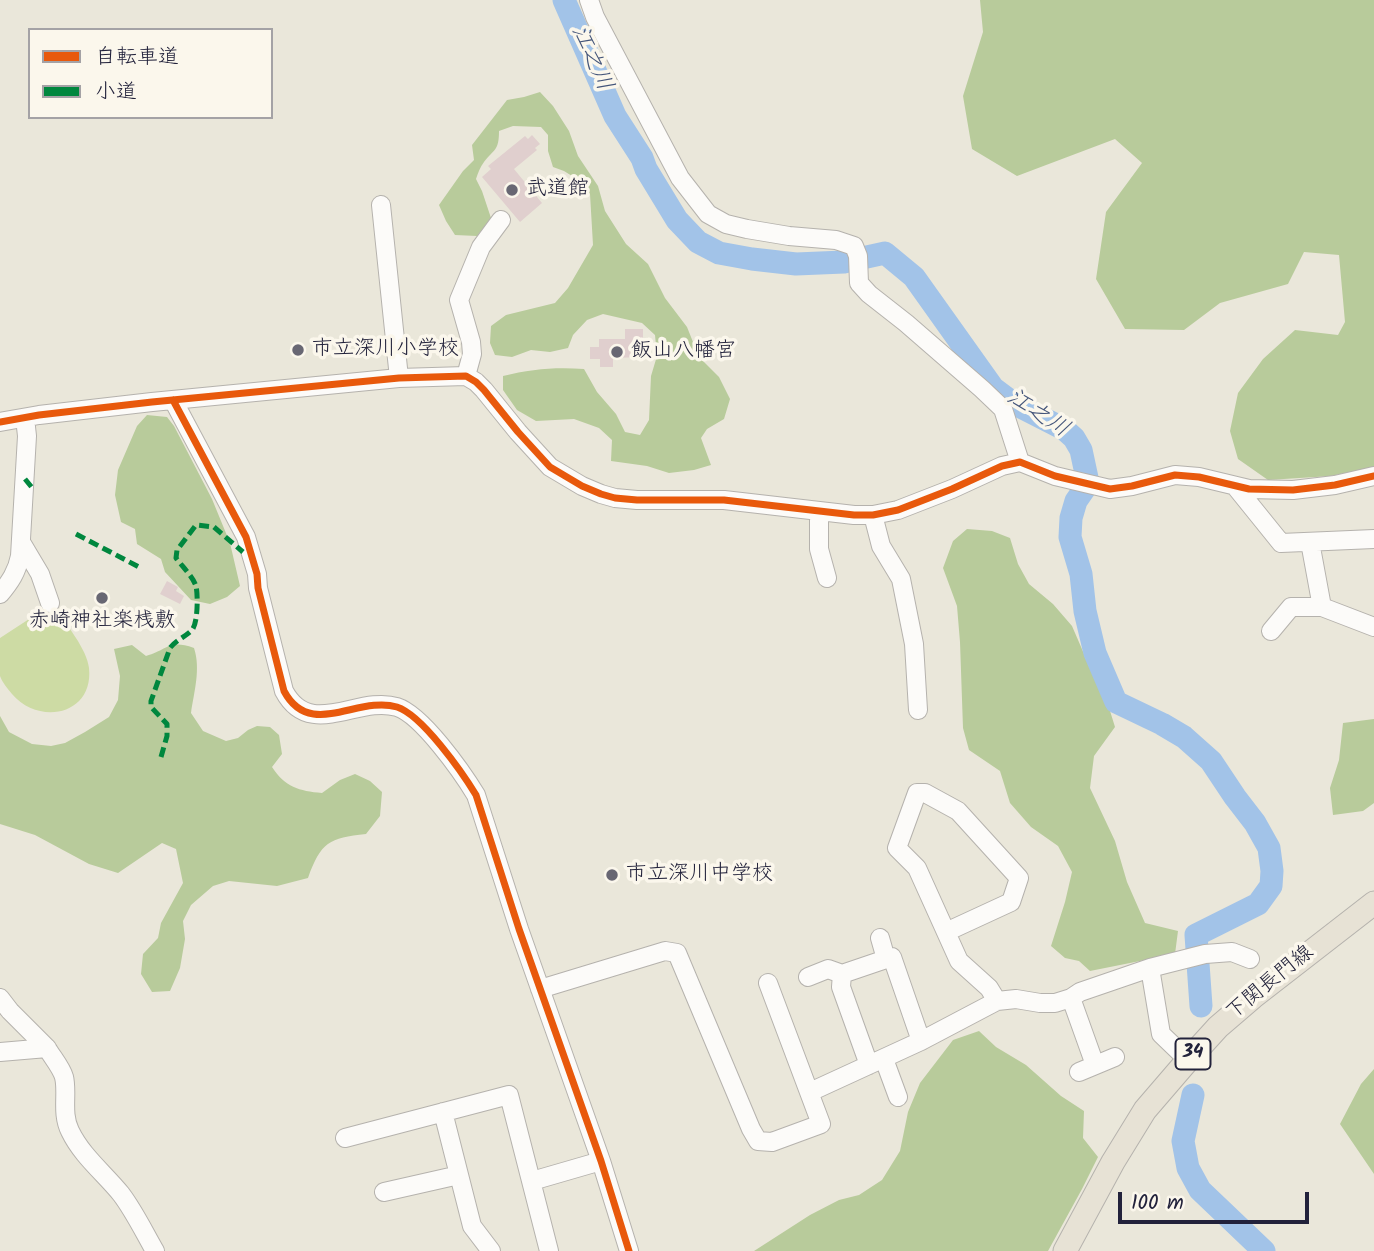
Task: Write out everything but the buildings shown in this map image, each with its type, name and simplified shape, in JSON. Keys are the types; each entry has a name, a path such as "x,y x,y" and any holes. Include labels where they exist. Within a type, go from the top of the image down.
{"main road":[{"name":"下関長門線","path":"1065,1251 1113,1162 1145,1110 1188,1060 1218,1027 1244,1004 1374,903"}],"street":[{"path":"589,0 607,41 680,178 708,214 726,224 747,229 836,240 854,246 858,256 859,283 869,294 1003,409 1020,462"},
{"path":"381,205 399,378"},
{"path":"466,376 472,354 471,342 459,300 481,247 501,220"},
{"path":"0,422 173,400 399,378 466,376 484,390 550,467 582,486 615,498 724,500 873,516 898,510 1002,466 1020,462 1055,476 1110,489 1175,475 1199,477 1249,489 1293,490 1335,485 1374,476"},
{"path":"173,400 246,537 284,691 290,704 316,715 385,705 411,713 465,776 476,795 519,929 601,1160 629,1251"},
{"path":"0,594 18,568 27,436 25,418"},
{"path":"1235,486 1281,543 1374,540"},
{"path":"819,511 818,549 827,578"},
{"path":"873,516 881,546 901,579 914,644 918,710"},
{"path":"21,542 40,574 50,603"},
{"path":"1310,542 1322,607"},
{"path":"1271,631 1291,607 1322,607 1374,627"},
{"path":"946,932 1011,902 1019,878 958,811 925,793 917,793 897,848 917,868 959,961 989,988 997,1001"},
{"path":"880,938 886,959"},
{"path":"540,989 665,951 677,953 751,1129 758,1141 772,1142 821,1124 768,983"},
{"path":"810,1092 921,1041 997,1001 1016,999 1047,1003 1071,998 1080,992 1150,968 1205,954 1232,952 1250,959"},
{"path":"808,977 828,969 842,974 892,957 921,1041"},
{"path":"1150,968 1161,1034 1188,1060"},
{"path":"842,974 841,987 876,1062 898,1097"},
{"path":"0,998 47,1048 64,1076 68,1127 80,1149 124,1198 155,1251"},
{"path":"1071,998 1087,1068 1115,1057"},
{"path":"0,1052 47,1048"},
{"path":"345,1138 509,1095 549,1251"},
{"path":"443,1112 472,1226 491,1251"},
{"path":"532,1181 601,1160"},
{"path":"384,1192 459,1175"}],"green space":[{"path":"980,0 1374,0 1374,467 1331,476 1268,480 1238,459 1230,431 1238,393 1263,359 1295,330 1338,335 1345,322 1339,255 1304,252 1288,284 1220,303 1184,330 1125,329 1096,279 1106,212 1142,163 1115,139 1017,176 972,149 963,96 983,32"},
{"path":"540,92 569,131 578,156 598,186 605,211 626,244 648,264 665,298 687,327 699,357 719,377 730,399 724,419 707,429 701,438 711,465 669,473 647,466 611,461 612,440 599,428 574,419 536,421 517,410 503,390 503,376 543,369 584,369 597,392 616,414 625,432 640,435 649,420 651,376 657,356 655,335 642,323 603,314 587,320 573,335 568,348 550,352 531,350 512,357 495,355 490,343 491,326 506,315 555,303 568,288 593,245 590,194 580,181 553,167 548,151 548,135 541,127 513,126 499,131 497,146 479,170 476,179 491,218 477,236 455,235 439,205 474,160 472,145 507,100"},
{"path":"147,415 167,417 174,426 212,499 230,543 240,586 227,597 210,604 191,600 165,572 161,559 137,544 135,529 121,522 115,495 118,470 137,426"},
{"path":"967,529 992,531 1010,538 1018,564 1029,584 1053,604 1072,626 1106,698 1115,727 1094,756 1090,788 1115,841 1127,882 1145,923 1178,931 1175,954 1090,971 1079,961 1065,958 1051,946 1072,872 1058,846 1031,827 1010,803 1000,771 969,750 963,728 957,606 943,568 953,541"},
{"path":"46,608 55,608 65,621 80,645 89,668 88,684 83,696 62,711 36,710 23,704 12,694 0,676 0,638"},
{"path":"132,645 146,656 173,645 194,648 197,672 191,713 203,731 226,741 238,738 257,726 270,727 279,735 282,754 272,767 287,783 306,791 322,793 340,780 355,774 370,781 382,792 380,816 366,834 328,844 317,856 308,878 277,886 229,881 213,886 191,905 183,921 185,939 180,968 170,991 152,992 141,974 143,954 158,938 161,923 183,883 176,849 162,843 118,873 89,864 35,835 0,824 0,716 9,732 32,744 51,746 65,743 109,717 118,700 120,676 114,649"},
{"path":"1374,719 1374,803 1363,811 1333,815 1330,788 1339,760 1343,723"},
{"path":"979,1031 996,1047 1026,1065 1061,1096 1084,1111 1083,1138 1098,1157 1048,1251 754,1251 810,1215 839,1200 859,1195 882,1180 900,1151 908,1112 920,1083 953,1040"},
{"path":"1374,1069 1374,1174 1340,1124 1361,1084"}],"waterway":[{"name":"江之川","path":"564,0 615,116 677,220 698,242 719,253 796,264 844,262 885,253 914,277 993,388 1013,403 1064,429 1074,438 1081,450 1087,478 1071,518 1070,537 1081,574 1085,611 1095,653 1116,702 1184,737 1211,761 1255,823 1269,848 1271,886 1258,904 1196,935 1201,1006"},
{"name":"江之川","path":"1193,1095 1183,1141 1188,1168 1200,1190 1264,1251"}],"marked path":[{"path":"25,479 34,490"},
{"path":"161,757 167,736 167,724 151,707 151,701 170,648 192,630 197,609 196,586 176,558 177,550 196,525 214,527 243,552"},
{"path":"76,534 139,567"}],"cycle path":[{"path":"0,422 152,402 399,378 466,376 484,390 550,467 582,486 615,498 724,500 873,515 898,510 1002,466 1020,462 1055,476 1110,489 1175,475 1199,477 1249,489 1293,490 1335,485 1374,476"},
{"path":"173,400 246,537 284,691 295,705 307,712 336,713 382,705 397,707 407,712 429,732 476,795 629,1251"}],"place":[{"name":"武道館","path":"512,190"},
{"name":"市立深川小学校","path":"298,350"},
{"name":"飯山八幡宮","path":"617,352"},
{"name":"赤崎神社楽桟敷","path":"102,598"},
{"name":"市立深川中学校","path":"612,875"}]}
